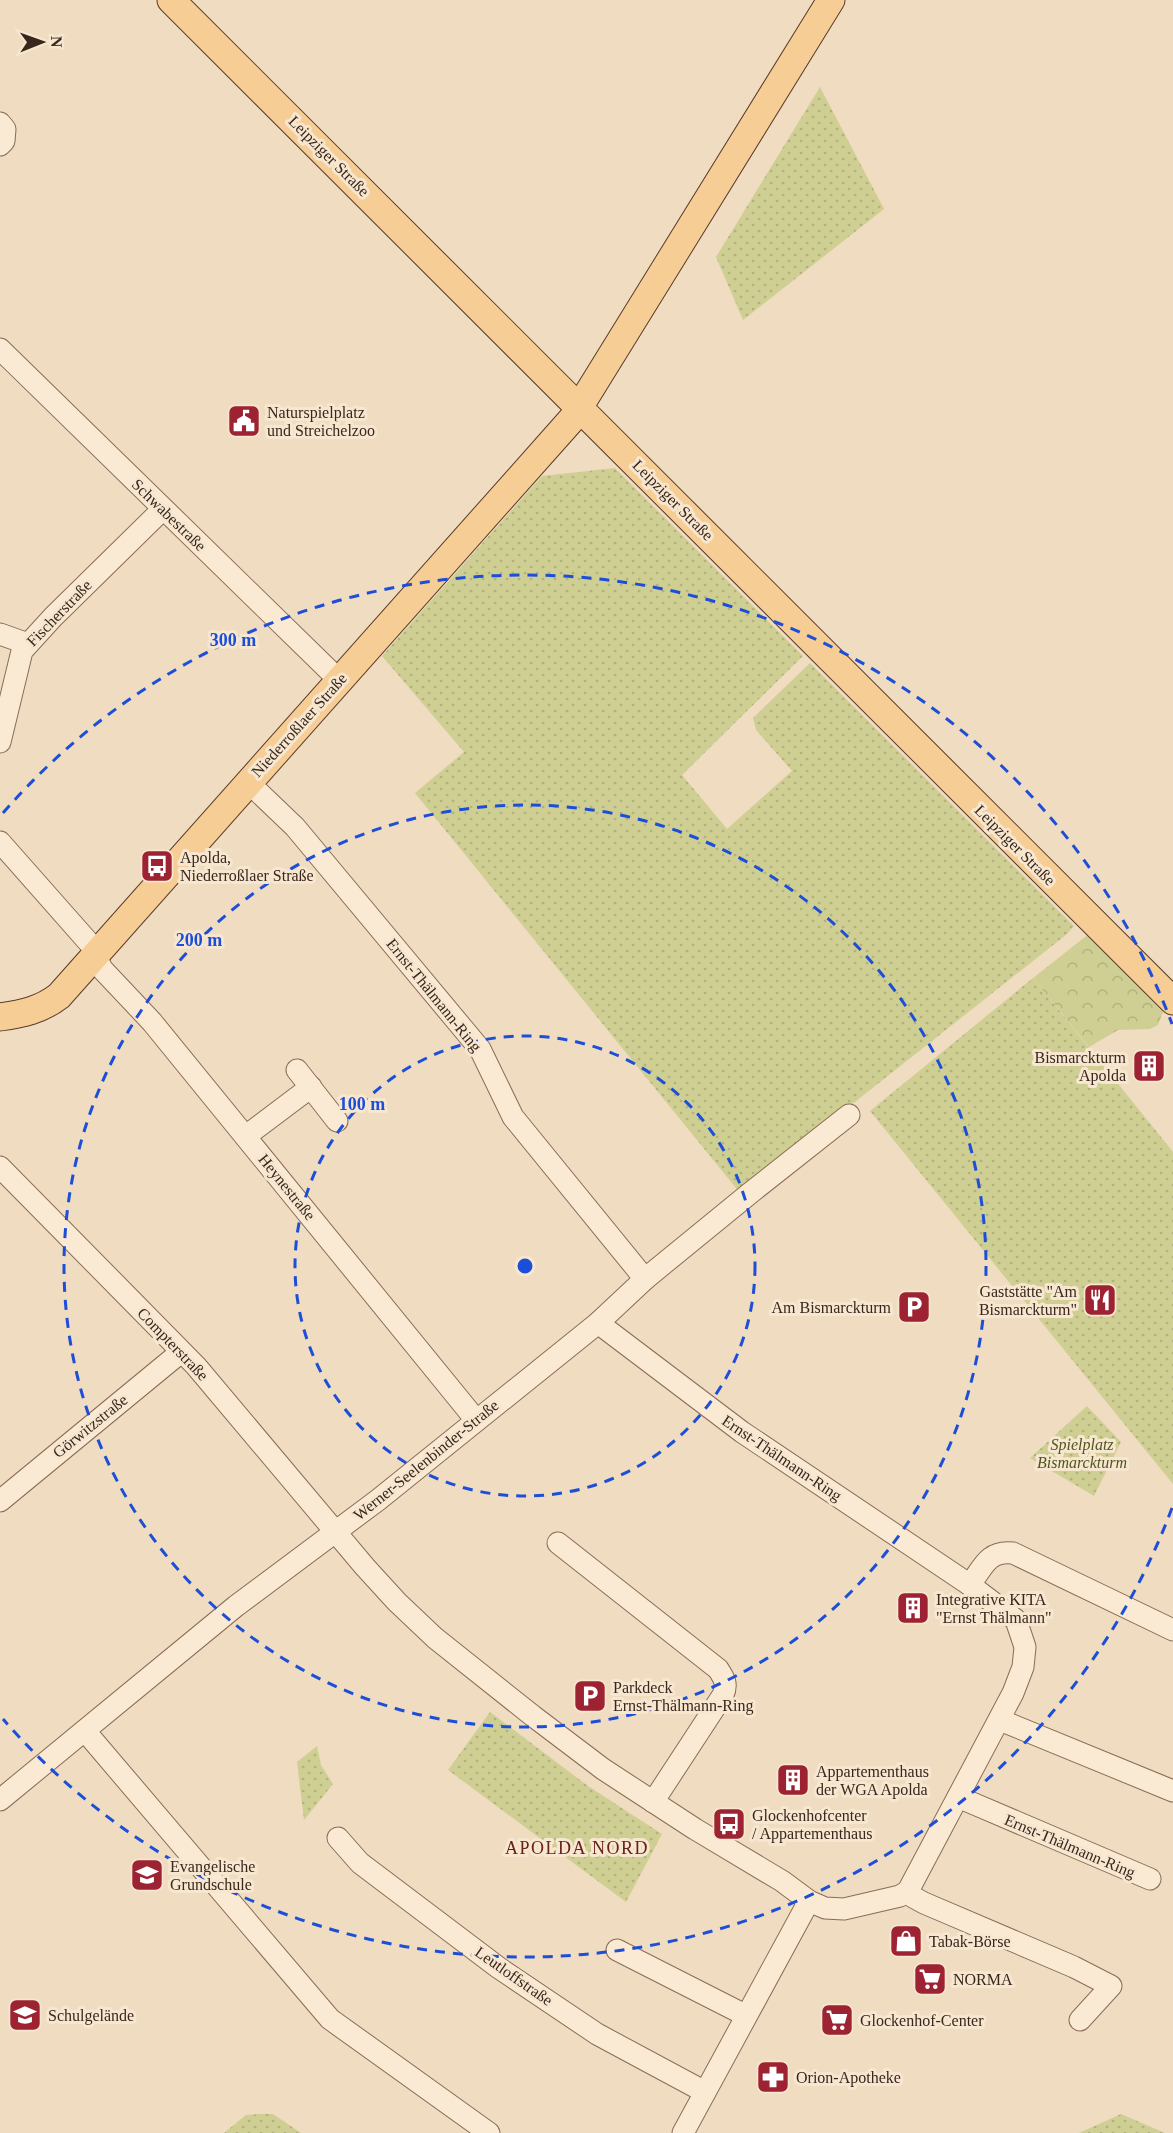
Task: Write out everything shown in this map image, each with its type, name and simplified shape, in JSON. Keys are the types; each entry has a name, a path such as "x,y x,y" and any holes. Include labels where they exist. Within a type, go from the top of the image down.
{"main road":[{"name":"Leipziger Straße","path":"171,0 1173,1001"},
{"name":"Niederroßlaer Straße","path":"0,1017 24,1013 48,1005 59,996 572,419 831,0"}],"street":[{"path":"0,123 5,129 4,141 0,145"},
{"name":"Schwabestraße","path":"0,349 339,680"},
{"name":"Fischerstraße","path":"0,742 22,651 163,509"},
{"path":"0,634 28,644"},
{"name":"Ernst-Thälmann-Ring","path":"248,782 295,827 480,1049 513,1117 645,1279"},
{"path":"0,842 91,945 96,955"},
{"name":"Heynestraße","path":"96,955 102,969 152,1022 476,1420"},
{"path":"297,1070 337,1121"},
{"path":"246,1136 311,1087"},
{"name":"Werner-Seelenbinder-Straße","path":"0,1800 244,1600 378,1500 598,1323 645,1279 849,1115"},
{"name":"Compterstraße","path":"0,1167 196,1366 335,1532"},
{"name":"Ernst-Thälmann-Ring","path":"598,1323 742,1432 970,1585 1016,1620 1025,1647 1023,1667 1000,1720 908,1891"},
{"name":"Görwitzstraße","path":"0,1501 181,1352"},
{"path":"335,1532 397,1602 435,1638 603,1769 653,1802 768,1872 809,1901 825,1908 844,1909 900,1896 908,1891 924,1903 1074,1966 1111,1986 1080,2020"},
{"path":"558,1543 718,1669 725,1680 726,1688 723,1695 653,1802"},
{"path":"970,1585 994,1554 1013,1553 1173,1630"},
{"path":"1000,1720 1173,1791"},
{"path":"85,1731 330,2019 489,2133"},
{"name":"Ernst-Thälmann-Ring","path":"958,1797 1150,1879"},
{"name":"Leutloffstraße","path":"338,1838 360,1863 499,1968 597,2034 705,2092"},
{"path":"683,2133 745,2015 809,1901"},
{"path":"617,1950 745,2015"}],"green space":[{"path":"820,87 884,209 743,320 716,257"},
{"path":"615,468 803,656 682,775 727,829 792,771 756,730 753,718 810,663 1074,926 1067,934 740,1193 415,793 464,752 382,656 542,476"},
{"path":"1090,933 1163,1012 1158,1025 1150,1029 1118,1030 1089,1047 1033,978"},
{"path":"1033,978 1173,1152 1173,1484 870,1111"},
{"name":"Spielplatz Bismarckturm","path":"1087,1406 1121,1442 1094,1496 1030,1458"},
{"path":"490,1712 588,1786 662,1834 626,1902 448,1770"},
{"path":"317,1746 321,1765 333,1784 304,1820 297,1762"},
{"path":"273,2114 301,2133 224,2133 246,2115"},
{"path":"1121,2114 1165,2133 1079,2133"}],"place":[{"name":"Naturspielplatz und Streichelzoo","path":"244,421"},
{"name":"Apolda, Niederroßlaer Straße","path":"157,866"},
{"name":"Bismarckturm Apolda","path":"1149,1066"},
{"name":"Gaststätte \"Am Bismarckturm\"","path":"1100,1300"},
{"name":"Am Bismarckturm","path":"914,1307"},
{"name":"Integrative KITA \"Ernst Thälmann\"","path":"913,1608"},
{"name":"Parkdeck Ernst-Thälmann-Ring","path":"590,1696"},
{"name":"Appartementhaus der WGA Apolda","path":"793,1780"},
{"name":"Glockenhofcenter / Appartementhaus","path":"729,1824"},
{"name":"Evangelische Grundschule","path":"147,1875"},
{"name":"Tabak-Börse","path":"906,1941"},
{"name":"NORMA","path":"930,1979"},
{"name":"Schulgelände","path":"25,2015"},
{"name":"Glockenhof-Center","path":"837,2020"},
{"name":"Orion-Apotheke","path":"773,2077"}],"district":[{"name":"APOLDA NORD","path":"577,1848"}]}
